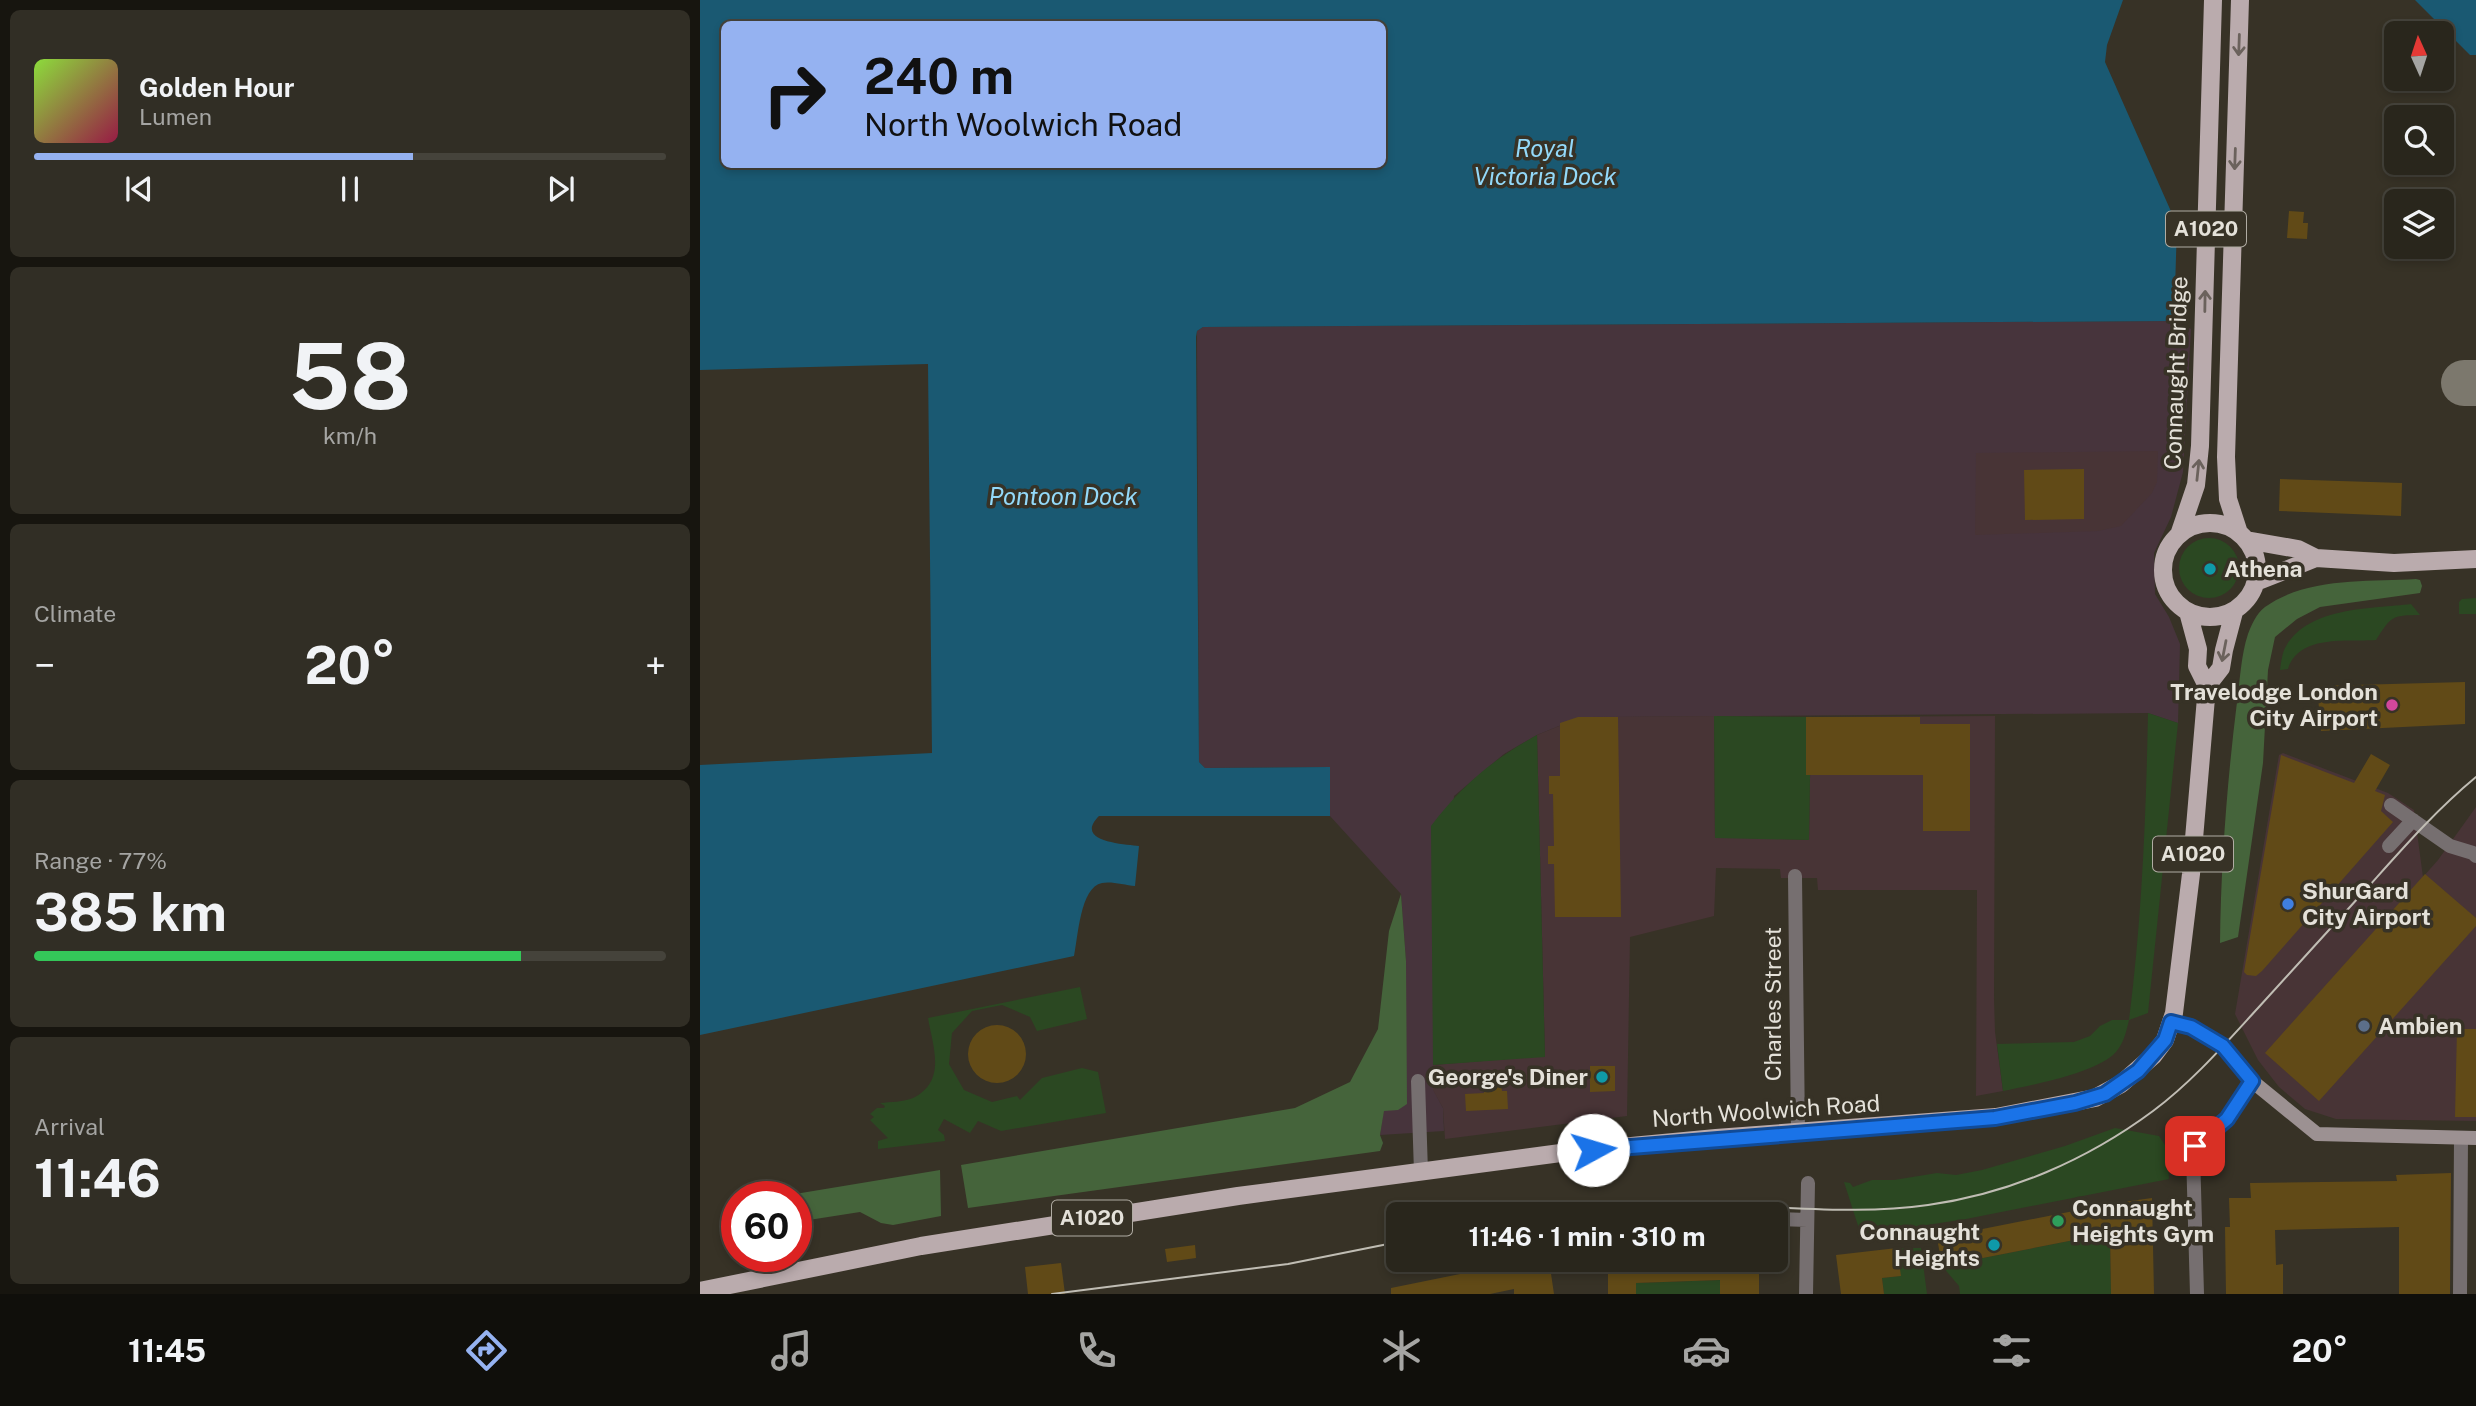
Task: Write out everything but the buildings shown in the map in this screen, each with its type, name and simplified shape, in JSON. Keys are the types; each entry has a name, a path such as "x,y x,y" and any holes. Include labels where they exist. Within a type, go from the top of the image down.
{"main road":[{"name":"Connaught Bridge","path":"2179,535 2196,485 2203,369 2213,0"},
{"name":"A1020","path":"2207,686 2221,668 2234,612 2251,594 2258,573 2256,558 2230,509 2226,483 2240,0"},
{"path":"2179,535 2190,528 2215,523 2228,526 2243,536 2298,549 2316,558 2394,563 2476,559"},
{"name":"A1020","path":"2171,1022 2176,1003 2191,874 2207,686 2197,666 2198,649 2188,612 2173,600 2165,584 2163,565 2168,549 2179,535"},
{"path":"2256,582 2316,558"},
{"path":"2188,612 2211,617 2234,612"},
{"name":"North Woolwich Road","path":"700,1291 746,1288 935,1244 1238,1196 1568,1152 1995,1118 2095,1098 2113,1089 2138,1071 2165,1040 2171,1022"}],"street":[{"path":"2391,804 2450,846 2475,852"},
{"path":"2389,846 2413,820"},
{"name":"Charles Street","path":"1795,876 1798,1132"},
{"path":"2171,1022 2191,1027 2223,1046 2252,1081 2317,1134 2469,1138 2461,1201 2460,1294"},
{"path":"1418,1081 1421,1172"},
{"path":"2197,1294 2193,1153 2197,1142 2227,1119 2252,1081"},
{"path":"1806,1294 1808,1183"},
{"path":"1788,1222 1806,1227"}],"shaded area":[{"path":"2174,321 2191,329 2183,472 2171,517 2154,553 2155,594 2169,617 2180,644 2178,723 2148,713 1618,717 1574,720 1537,735 1504,754 1454,796 1433,1089 1443,1108 1444,1131 1380,1135 1406,961 1401,894 1330,816 1330,767 1205,768 1199,762 1197,331 1203,327"},
{"path":"2158,451 2157,482 2152,493 2121,526 2098,531 1975,535 1976,453"},
{"path":"1714,716 1715,837 1809,840 1811,717 1995,716 1994,999 1995,1032 2003,1091 1976,1096 1977,890 1818,890 1817,878 1781,878 1780,869 1716,868 1714,916 1630,937 1627,1116 1445,1139 1443,1108 1433,1090 1433,1065 1545,1056 1537,735 1574,720 1592,717"},
{"path":"2283,753 2388,793 2414,810 2423,877 2476,807 2476,1121 2336,1119 2305,1109 2279,1087 2258,1060 2235,1014 2279,755"}],"green space":[{"path":"2203,538 2215,538 2234,551 2239,568 2237,580 2226,593 2215,598 2203,598 2184,585 2179,574 2179,562 2192,543"},
{"path":"2420,580 2422,586 2420,593 2320,607 2297,619 2275,637 2268,670 2263,763 2238,937 2220,943 2223,853 2233,732 2244,650 2255,619 2265,607 2299,590 2358,581"},
{"path":"2476,598 2476,614 2459,614 2459,602 2462,599"},
{"path":"2411,604 2420,615 2393,619 2376,640 2313,645 2302,650 2288,669 2280,670 2285,648 2295,634 2309,624 2342,612"},
{"path":"2148,713 2178,723 2148,1013 2129,1020 2143,867"},
{"path":"1714,716 1811,717 1809,840 1715,838"},
{"path":"1537,735 1545,1057 1433,1065 1431,826 1479,774"},
{"path":"1401,894 1406,961 1407,1104 1398,1110 1384,1111 1380,1135 1383,1143 1380,1151 968,1208 961,1165 1295,1108 1350,1082 1378,1029 1389,931"},
{"path":"1080,987 1087,1019 1037,1031 1030,1017 1002,1005 972,1011 952,1033 949,1064 964,1090 992,1102 1017,1096 1020,1100 1042,1078 1082,1068 1098,1072 1106,1113 1001,1131 978,1121 970,1133 944,1119 938,1130 944,1135 945,1141 878,1149 878,1141 888,1138 870,1120 874,1117 870,1114 877,1108 884,1108 880,1103 913,1098 924,1091 934,1073 934,1052 928,1018"},
{"path":"2112,1020 2129,1020 2119,1048 2103,1062 2061,1078 2003,1091 1997,1044 2074,1042 2090,1036 2100,1026"},
{"path":"2115,1128 2159,1136 2167,1148 2169,1179 1966,1219 1861,1235 1844,1182 1853,1187 1872,1180 1894,1180 1937,1173 1956,1175 1982,1170 2065,1146"},
{"path":"940,1170 941,1216 893,1225 881,1223 860,1212 812,1220 812,1191"},
{"path":"2110,1233 2111,1294 1960,1294 1959,1286 1942,1266"},
{"path":"1897,1248 1921,1248 1927,1294 1884,1294 1882,1278 1900,1276"},
{"path":"1720,1280 1720,1294 1636,1294 1636,1283"}],"water":[{"name":"Royal Victoria Dock","path":"700,0 2123,0 2107,45 2105,62 2177,225 2174,321 1203,327 1197,331 1196,337 1199,762 1205,768 1330,767 1330,816 1099,816 1092,831 1097,836 1104,840 1139,846 1135,886 1102,883 1095,887 1085,903 1074,956 700,1035 700,765 932,753 928,364 700,370"},
{"path":"2415,0 2476,0 2476,55 2470,55 2454,39 2454,21 2436,21"}],"taxiway":[{"path":"2464,383 2476,383"}],"tram line":[{"path":"1788,1208 1905,1208 1958,1200 1988,1193 2046,1172 2128,1129 2195,1075 2420,830 2476,777"},
{"path":"1052,1294 1288,1264 1386,1244"}],"place":[{"name":"Athena","path":"2210,569"},
{"name":"Travelodge London City Airport","path":"2392,705"},
{"name":"ShurGard City Airport","path":"2288,904"},
{"name":"Ambien","path":"2364,1026"},
{"name":"George's Diner","path":"1602,1077"},
{"name":"Connaught Heights Gym","path":"2058,1221"},
{"name":"Connaught Heights","path":"1994,1245"}],"route":[{"path":"1593,1150 1716,1138 1995,1118 2075,1103 2105,1094 2138,1071 2165,1040 2171,1022 2191,1027 2223,1046 2252,1081 2227,1119 2195,1146"}],"water label":[{"name":"Pontoon Dock","path":"1063,497"}]}
